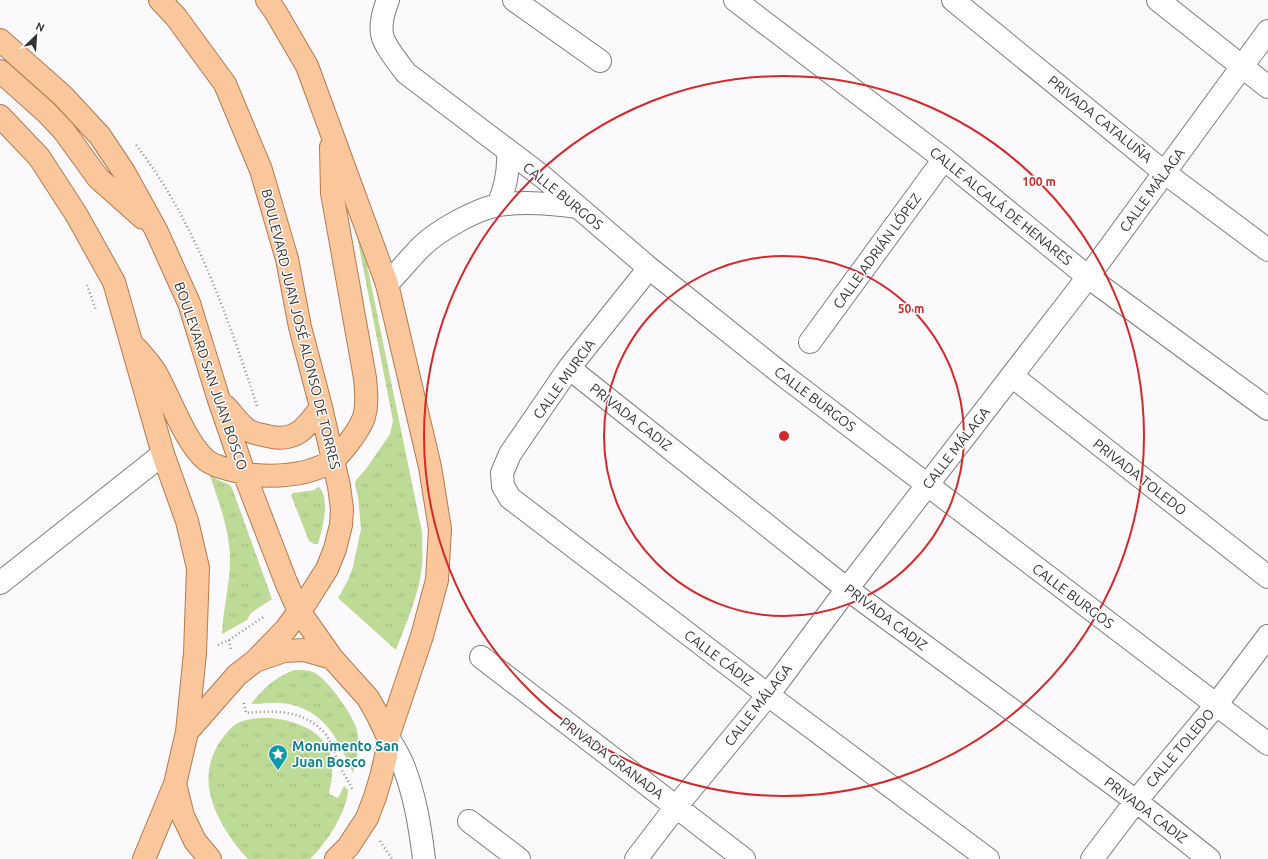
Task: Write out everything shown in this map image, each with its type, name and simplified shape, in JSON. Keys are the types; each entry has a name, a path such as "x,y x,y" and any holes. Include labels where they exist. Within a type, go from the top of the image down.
{"main road":[{"name":"BOULEVARD JUAN JOSÉ ALONSO DE TORRES","path":"160,0 176,17 224,84 261,170 286,259 300,327 321,407 339,486 342,510 338,538 327,569 286,629 255,661"},
{"path":"267,0 307,66 387,284 430,467 440,529 437,580 422,636 388,737 386,756 375,797 366,818 348,847 336,859"},
{"name":"BOULEVARD SAN JUAN BOSCO","path":"0,40 64,96 100,136 124,172 156,230 189,303 244,474 286,582 299,611 332,658 368,698 388,737"},
{"path":"0,71 25,92 64,131 98,178 156,230"},
{"path":"0,116 39,157 76,214 114,282 163,454 187,521 198,568 195,653 187,732 175,784 144,859"},
{"path":"132,342 155,371 182,426 193,444 207,460 224,468 244,474 264,476 297,474 313,470 333,460 358,430 364,416 367,403 365,378 332,193 330,131"},
{"path":"218,397 245,428 271,438 290,437 298,434 310,424 321,407"},
{"path":"187,732 237,676 255,661 284,651 297,650 304,650 332,658"},
{"path":"175,784 183,816 195,841 210,859"}],"street":[{"name":"CALLE BURGOS","path":"388,0 383,14 382,34 393,56 406,73 542,177 649,268 783,375 1268,744"},
{"path":"514,0 600,61"},
{"name":"CALLE ALCALÁ DE HENARES","path":"735,0 944,159 1088,277 1268,409"},
{"name":"PRIVADA CATALUÑA","path":"953,0 1165,173 1268,250"},
{"path":"1158,0 1268,87"},
{"name":"CALLE MÁLAGA","path":"636,859 676,807 768,695 847,588 1088,277 1268,31"},
{"path":"498,205 505,190 508,177 508,152"},
{"name":"CALLE ADRIÁN LÓPEZ","path":"810,342 944,159"},
{"path":"387,284 423,245 449,225 477,212 498,205 526,203 578,207"},
{"name":"CALLE MURCIA","path":"510,498 503,486 502,473 510,454 569,368 649,268"},
{"name":"PRIVADA CADIZ","path":"569,368 847,588 1136,801 1209,859"},
{"name":"PRIVADA TOLEDO","path":"1012,376 1268,577"},
{"path":"0,583 163,454"},
{"name":"CALLE CÁDIZ","path":"510,498 768,695 988,859"},
{"name":"CALLE TOLEDO","path":"1092,859 1136,801 1216,705 1268,636"},
{"name":"PRIVADA GRANADA","path":"480,657 744,859"},
{"path":"388,737 402,764 412,789 424,859"},
{"path":"469,821 519,859"}],"path":[{"path":"87,284 97,312"},
{"path":"228,640 271,611"},
{"path":"246,712 282,711 298,715 313,724 326,735 335,751 339,765 348,781"},
{"path":"382,845 392,859"}],"green space":[{"path":"355,226 365,255 422,532 422,566 418,588 412,609 396,650 338,598 353,567 361,529 358,497 355,485 356,480 366,469 390,434 393,421"},
{"path":"211,475 230,485 232,488 272,599 251,613 247,620 222,634 229,578 230,549 226,528 210,476"},
{"path":"319,487 323,493 325,507 322,531 318,544 314,544 309,541 291,495 293,493 315,490"},
{"path":"294,670 311,671 319,676 338,696 349,713 356,727 358,739 357,756 353,773 341,748 328,727 309,711 282,703 251,704 270,684"},
{"path":"271,718 301,725 318,736 325,743 330,752 332,775 329,794 338,798 344,786 348,790 347,799 340,818 323,845 310,859 248,859 227,832 215,811 209,789 208,777 213,755 219,743 232,727 242,721"}],"place":[{"name":"Monumento San Juan Bosco","path":"278,771"}]}
